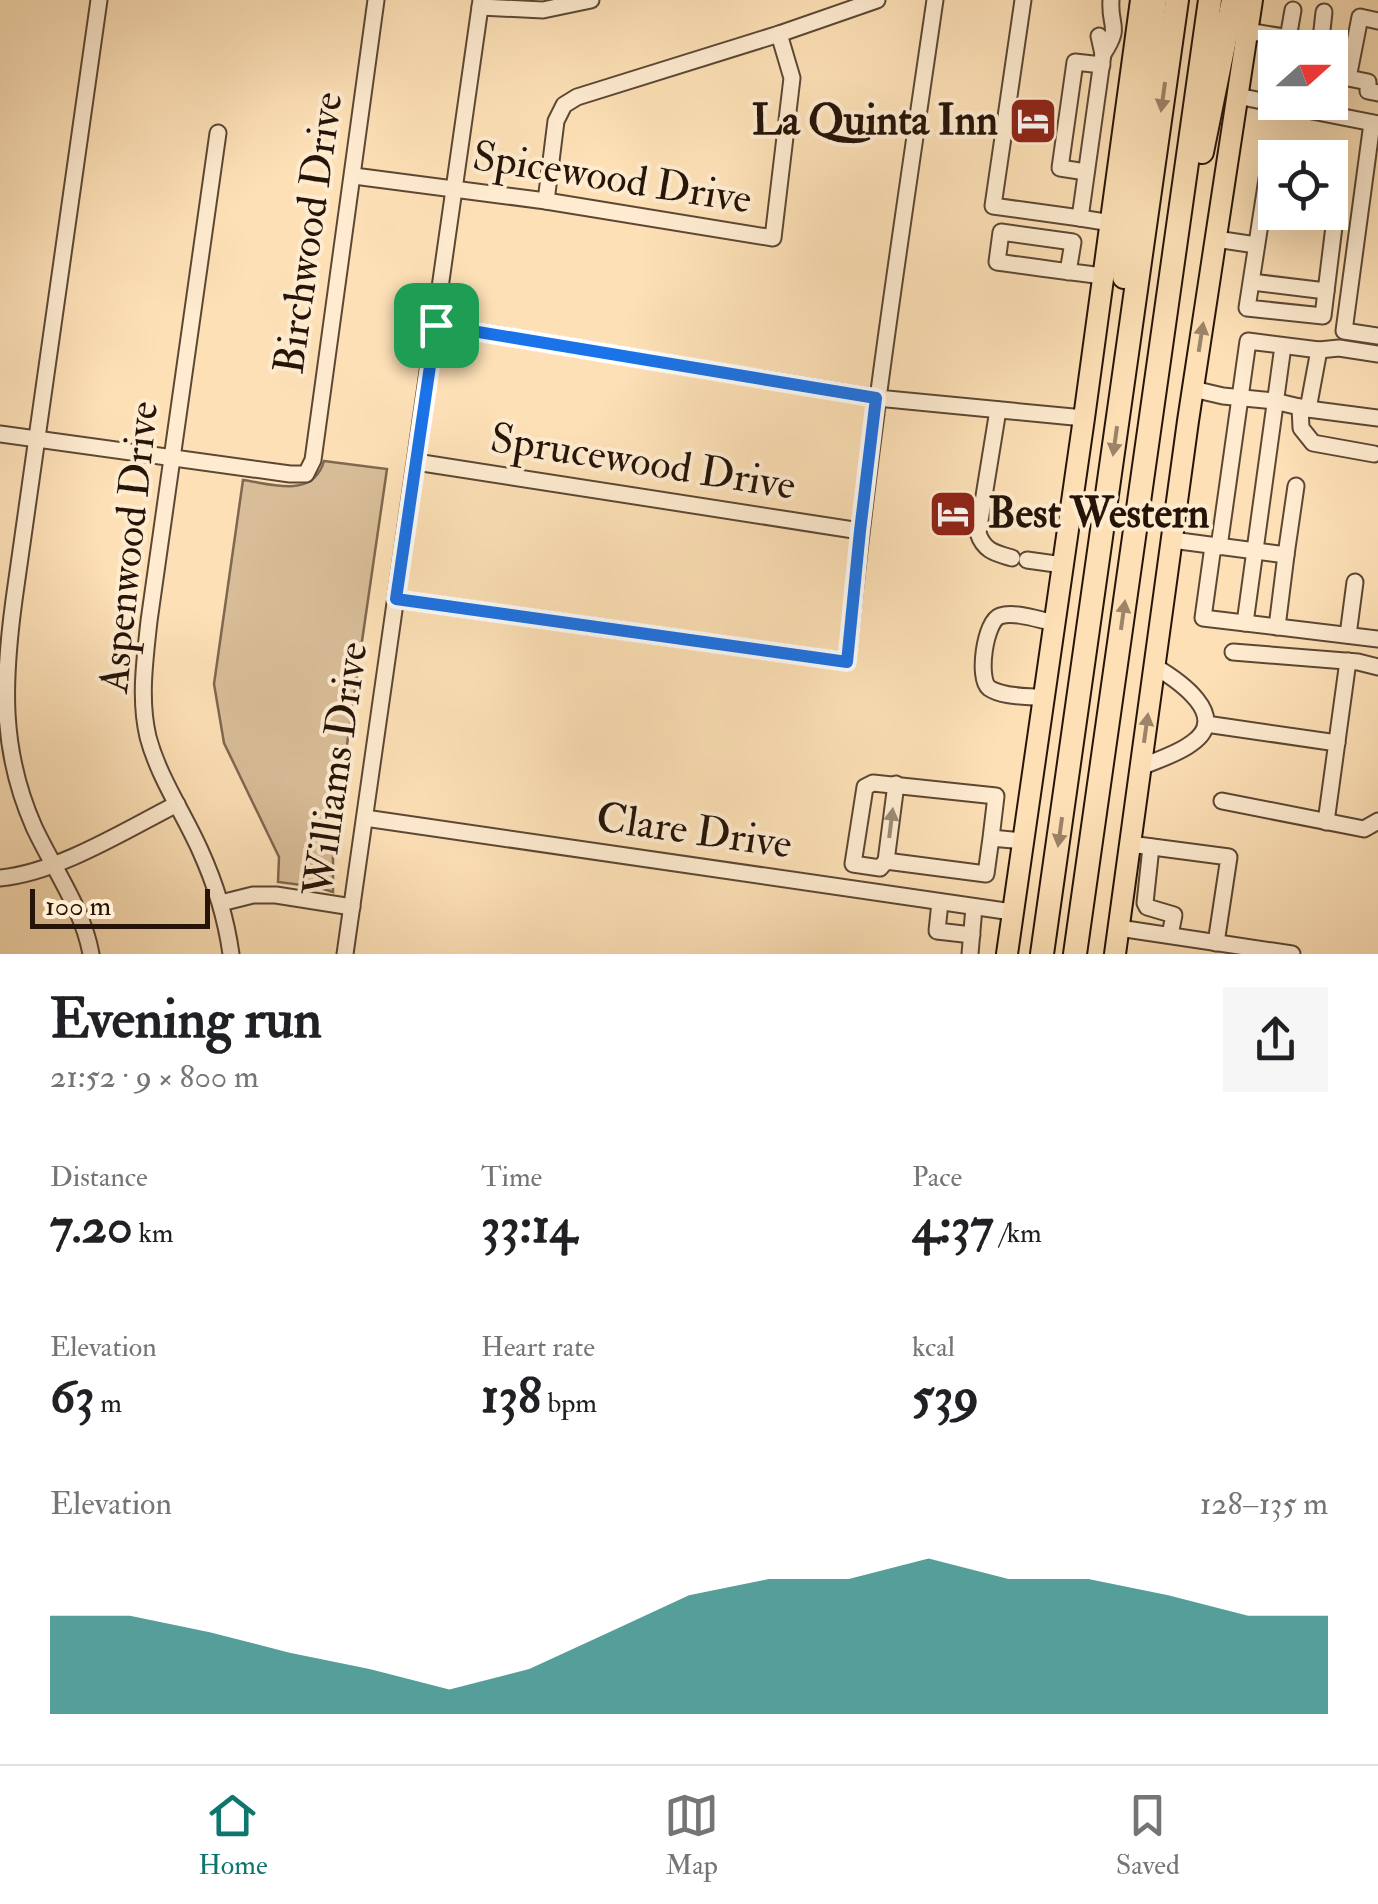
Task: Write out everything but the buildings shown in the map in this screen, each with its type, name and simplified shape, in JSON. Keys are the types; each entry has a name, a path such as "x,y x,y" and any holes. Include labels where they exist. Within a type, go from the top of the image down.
{"highway":[{"path":"1129,345 1121,306 1155,0"},
{"path":"1042,954 1177,0"},
{"path":"1075,954 1210,0"},
{"path":"1170,277 1198,174 1233,0"}],"main road":[{"path":"1007,954 1142,0"},
{"path":"1115,954 1127,869 1141,846 1141,767 1154,666 1252,0"}],"street":[{"path":"91,954 19,790 4,708 5,664 100,0"},
{"name":"Birchwood Drive","path":"173,458 290,474 306,474 313,460 376,0"},
{"path":"480,4 543,10 591,0"},
{"path":"546,202 556,121 564,105 578,97 878,0"},
{"path":"396,599 847,662 876,398 935,0"},
{"path":"1023,0 994,206 1111,223"},
{"path":"1080,218 1102,59 1100,30 1110,3"},
{"path":"1102,59 1116,26 1110,3"},
{"name":"Williams Drive","path":"345,954 480,4"},
{"path":"1289,30 1293,10"},
{"path":"1322,30 1324,12"},
{"path":"1378,21 1360,16 1348,78 1368,82 1368,91 1378,93"},
{"path":"1247,31 1258,34"},
{"name":"Spicewood Drive","path":"354,176 773,238 792,78 779,34"},
{"path":"1348,48 1352,48"},
{"path":"1086,172 1060,168 1075,62 1102,59"},
{"path":"1237,96 1375,124 1344,331 1378,336"},
{"name":"Aspenwood Drive","path":"218,133 146,650 143,696 152,751 202,853 221,903 232,954"},
{"path":"1260,230 1247,308 1324,316 1331,230"},
{"path":"1068,272 1073,242 1002,232 997,262 1068,272 1104,276"},
{"path":"1216,240 1256,244"},
{"path":"1252,282 1326,291"},
{"path":"436,325 876,398 1084,418"},
{"path":"1378,354 1248,341 1203,618 1378,639"},
{"path":"1245,623 1283,346"},
{"path":"1319,350 1301,428 1313,444 1374,454"},
{"path":"1193,389 1378,418"},
{"path":"998,410 978,533 981,544 990,552 1063,565"},
{"path":"0,434 173,458"},
{"name":"Sprucewood Drive","path":"416,462 860,531"},
{"path":"1277,627 1296,486"},
{"path":"1172,540 1286,555"},
{"path":"1348,636 1356,582"},
{"path":"1044,698 998,692 987,686 982,677 990,623 998,616 1054,623"},
{"path":"1233,652 1378,667"},
{"path":"1326,822 1348,661"},
{"path":"1141,767 1189,746 1203,733 1206,724 1202,706 1188,689 1154,666"},
{"path":"1206,724 1337,743"},
{"path":"886,861 986,874 991,838 996,796 896,784 873,782 865,787 853,864 880,868 886,861 896,784"},
{"path":"1222,802 1364,830 1378,821"},
{"path":"0,878 20,876 87,850 177,804"},
{"name":"Clare Drive","path":"364,818 1012,912"},
{"path":"991,838 1023,841"},
{"path":"1170,935 1174,915 1147,907 1148,871 1141,846 1229,858 1216,943"},
{"path":"916,898 922,866"},
{"path":"1127,869 1148,871"},
{"path":"221,903 276,894 352,907"},
{"path":"1123,894 1146,896"},
{"path":"940,902 938,931 972,935"},
{"path":"970,954 974,906"},
{"path":"1118,928 1292,954"}],"shaded area":[{"path":"324,461 387,469 333,841 333,892 278,882 279,857 224,743 214,684 243,480 301,485 319,473"}],"place":[{"name":"La Quinta Inn","path":"1033,121"},
{"name":"Best Western","path":"953,514"}],"route":[{"path":"436,325 876,398 847,662 396,599 436,325"}]}
